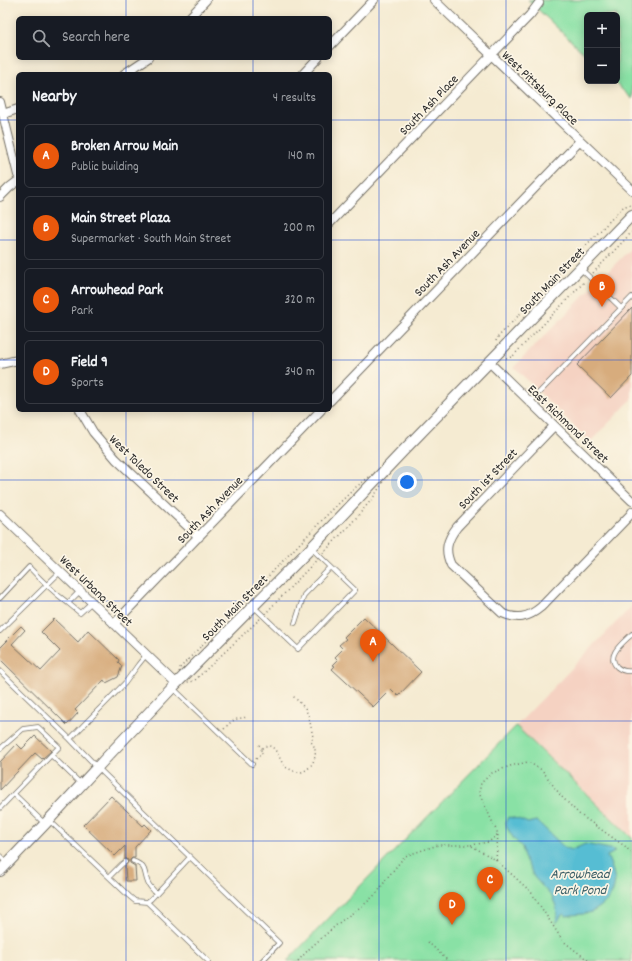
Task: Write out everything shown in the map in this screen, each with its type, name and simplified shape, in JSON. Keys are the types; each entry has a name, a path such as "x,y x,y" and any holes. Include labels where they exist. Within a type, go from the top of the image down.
{"street":[{"path":"191,16 206,0"},
{"path":"332,44 374,0"},
{"name":"West Pittsburg Place","path":"434,0 632,190"},
{"name":"South Ash Place","path":"332,221 530,15 540,2"},
{"path":"127,72 145,60"},
{"path":"305,72 316,60"},
{"path":"0,102 16,167"},
{"path":"3,114 16,110"},
{"name":"South Ash Avenue","path":"332,399 580,141"},
{"path":"0,197 16,182"},
{"name":"South Main Street","path":"0,871 4,860 47,822 97,767 175,686 311,548 632,215"},
{"path":"0,364 16,360"},
{"name":"East Richmond Street","path":"489,362 632,501"},
{"name":"West Toledo Street","path":"81,412 96,436 116,458 199,537"},
{"name":"South Ash Avenue","path":"114,624 319,412"},
{"name":"South 1st Street","path":"554,426 450,535 447,553 451,565 502,613 509,617 520,618 536,612 632,512"},
{"name":"West Urbana Street","path":"0,514 146,655 175,686"}],"lane":[{"path":"580,268 621,308"},
{"path":"530,402 632,297"},
{"path":"253,606 298,649 355,590 311,548"},
{"path":"0,598 29,567 46,586 80,613 92,602"},
{"path":"295,624 304,596 331,567"},
{"path":"0,631 60,572"},
{"path":"68,602 80,591"},
{"path":"632,634 614,653 613,661 624,671 632,671"},
{"path":"70,739 124,683 146,655"},
{"path":"0,671 279,943 262,961"},
{"path":"175,686 252,764"},
{"path":"0,749 23,729 38,727 59,747 0,808"},
{"path":"51,755 81,785"},
{"path":"14,794 109,877 128,896 135,901 146,902 208,961"},
{"path":"146,902 190,857"},
{"path":"133,861 145,868 151,888 156,893"},
{"path":"109,877 125,862"}],"path":[{"name":"South Main Street","path":"538,295 624,206 632,205"},
{"name":"South Main Street","path":"504,358 512,356 555,311"},
{"path":"262,748 264,746 269,746 273,748 282,764 285,767 295,771 301,772 313,762 315,748 310,742 313,737 309,717 305,708 297,698 292,695"},
{"path":"220,733 232,721 238,718 248,717"},
{"path":"252,764 263,752 259,745"},
{"path":"496,860 498,834 479,793 482,782 492,774 510,766 528,762 542,770 561,796 579,814 626,846 632,854"},
{"path":"298,961 310,948 340,922 378,892 387,878 405,856 438,845 470,845 489,842 498,834"},
{"path":"470,845 496,860 531,892 563,941 590,961"},
{"path":"428,942 448,961"}],"shaded area":[{"path":"632,247 632,399 590,442 514,367"},
{"path":"632,606 632,838 516,726"}],"green space":[{"path":"528,0 632,0 632,99 616,84 620,84 620,12 584,12 584,53"},
{"path":"516,726 632,838 632,961 287,961"}],"water":[{"name":"Arrowhead Park Pond","path":"509,817 528,823 537,821 565,848 572,850 585,844 615,850 607,856 613,870 614,889 607,900 590,913 567,916 563,914 556,923 556,906 552,897 534,877 524,857 522,847 514,839 507,828 506,823"}],"building":[{"path":"632,308 632,376 611,398 577,365"},
{"path":"364,617 421,672 398,696 391,689 373,707 332,669 335,666 333,665 338,660 335,657 343,649 339,645 346,639 344,637"},
{"path":"54,619 78,642 88,630 119,660 118,662 122,666 118,677 106,683 104,680 75,710 78,713 67,725 0,659 0,648 21,626 25,630 12,644 41,671 60,651 41,632"},
{"path":"35,736 51,751 42,759 35,753 0,790 0,762 17,744 22,749"},
{"path":"111,796 143,826 145,824 151,830 135,847 135,858 130,860 130,863 135,866 136,881 126,881 125,866 128,860 125,859 125,846 115,856 83,825"}],"place":[{"name":"Main Street Plaza","path":"602,307"},
{"name":"Broken Arrow Main","path":"373,662"},
{"name":"Arrowhead Park","path":"490,900"},
{"name":"Field 9","path":"452,925"}]}
